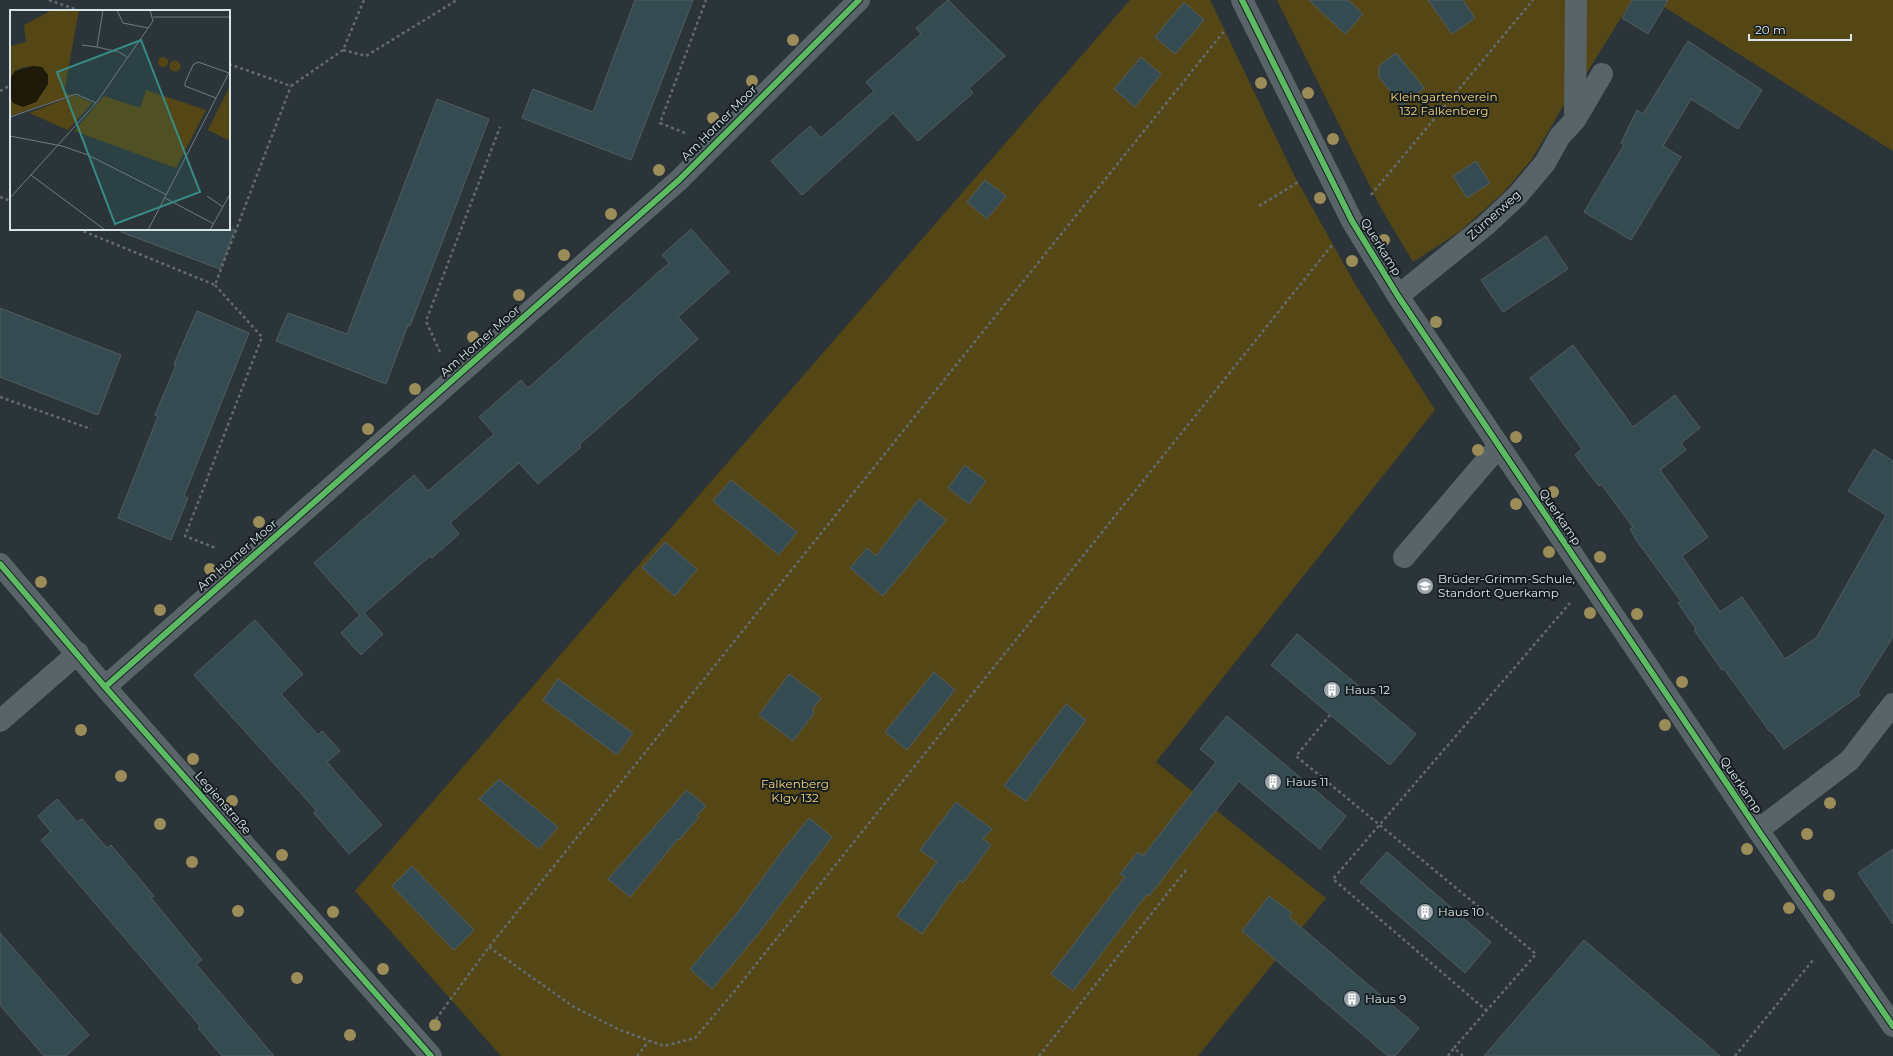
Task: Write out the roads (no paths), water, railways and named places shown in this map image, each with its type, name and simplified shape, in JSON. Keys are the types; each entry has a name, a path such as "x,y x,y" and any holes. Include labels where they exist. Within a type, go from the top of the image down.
{"street":[{"name":"Am Horner Moor","path":"105,687 673,185 859,0"},
{"path":"1574,120 1576,0"},
{"name":"Querkamp","path":"1243,3 1352,221 1398,296 1758,830 1893,1026"},
{"name":"Zürnerweg","path":"1398,296 1486,225 1518,195 1545,163 1560,136 1574,120 1602,74"},
{"path":"1404,557 1499,446"},
{"name":"Legienstraße","path":"0,564 78,653 105,687 424,1048"},
{"path":"0,721 78,653"},
{"path":"1758,830 1850,760 1893,704"}],"place":[{"name":"Brüder-Grimm-Schule, Standort Querkamp","path":"1425,586"},
{"name":"Haus 12","path":"1332,690"},
{"name":"Haus 11","path":"1273,782"},
{"name":"Haus 10","path":"1425,912"},
{"name":"Haus 9","path":"1352,999"}],"park label":[{"name":"Kleingartenverein 132 Falkenberg","path":"1444,104"},
{"name":"Falkenberg Klgv 132","path":"795,791"}]}
